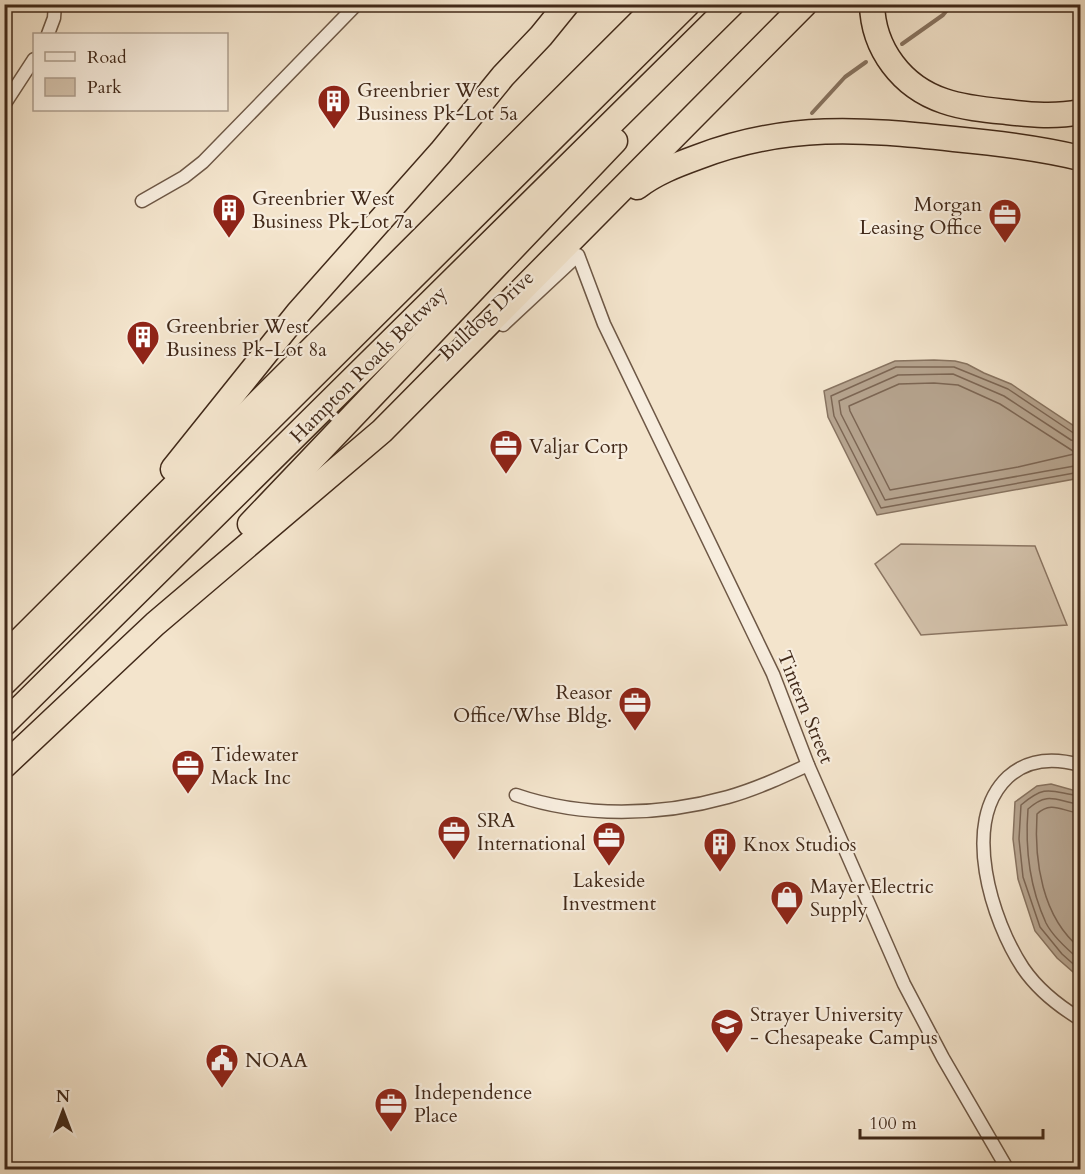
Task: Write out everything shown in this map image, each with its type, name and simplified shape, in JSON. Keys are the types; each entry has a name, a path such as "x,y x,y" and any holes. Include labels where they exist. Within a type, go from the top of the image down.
{"highway":[{"path":"98,562 298,313 441,152 503,76 542,36 567,4"},
{"path":"441,152 587,4"},
{"path":"4,656 658,4"},
{"path":"4,683 688,4"},
{"path":"4,712 717,4"},
{"name":"Hampton Roads Beltway","path":"4,724 732,4"},
{"path":"155,624 553,208 743,4"},
{"path":"577,245 806,4"},
{"path":"872,4 874,25 883,51 900,74 927,94 945,102 992,111 1044,115 1080,112"},
{"path":"4,766 155,624 382,431 649,177 708,153 741,143 807,131 866,131 1007,144 1080,158"}],"street":[{"path":"48,33 54,18 55,4"},
{"path":"142,201 184,177 203,162 357,4"},
{"path":"4,105 33,62"},
{"name":"Bulldog Drive","path":"420,404 577,245"},
{"name":"Tintern Street","path":"577,245 604,324 770,668 808,765 909,993 981,1126 1008,1170"},
{"path":"1080,765 1065,761 1044,760 1027,765 1013,773 1000,785 991,800 984,833 989,890 997,917 1009,943 1023,968 1044,993 1080,1019"},
{"path":"516,795 544,804 588,810 663,810 690,806 744,792 808,765"}],"green space":[{"path":"901,544 1035,546 1067,625 921,635 875,564"}],"water":[{"path":"934,360 967,364 1011,384 1080,430 1080,478 877,515 828,417 824,391 895,361"},
{"path":"1051,784 1080,792 1080,978 1057,958 1035,931 1018,879 1013,839 1015,802 1037,786"}],"waterway":[{"path":"902,44 943,15 952,4"},
{"path":"812,113 845,77 866,62"}],"place":[{"name":"Greenbrier West Business Pk-Lot 5a","path":"334,130"},
{"name":"Greenbrier West Business Pk-Lot 7a","path":"229,239"},
{"name":"Morgan Leasing Office","path":"1005,244"},
{"name":"Greenbrier West Business Pk-Lot 8a","path":"143,366"},
{"name":"Valjar Corp","path":"506,475"},
{"name":"Reasor Office/Whse Bldg.","path":"635,732"},
{"name":"Tidewater Mack Inc","path":"188,795"},
{"name":"SRA International","path":"454,861"},
{"name":"Lakeside Investment","path":"609,867"},
{"name":"Knox Studios","path":"720,873"},
{"name":"Mayer Electric Supply","path":"787,926"},
{"name":"Strayer University - Chesapeake Campus","path":"727,1054"},
{"name":"NOAA","path":"222,1089"},
{"name":"Independence Place","path":"391,1133"}]}
